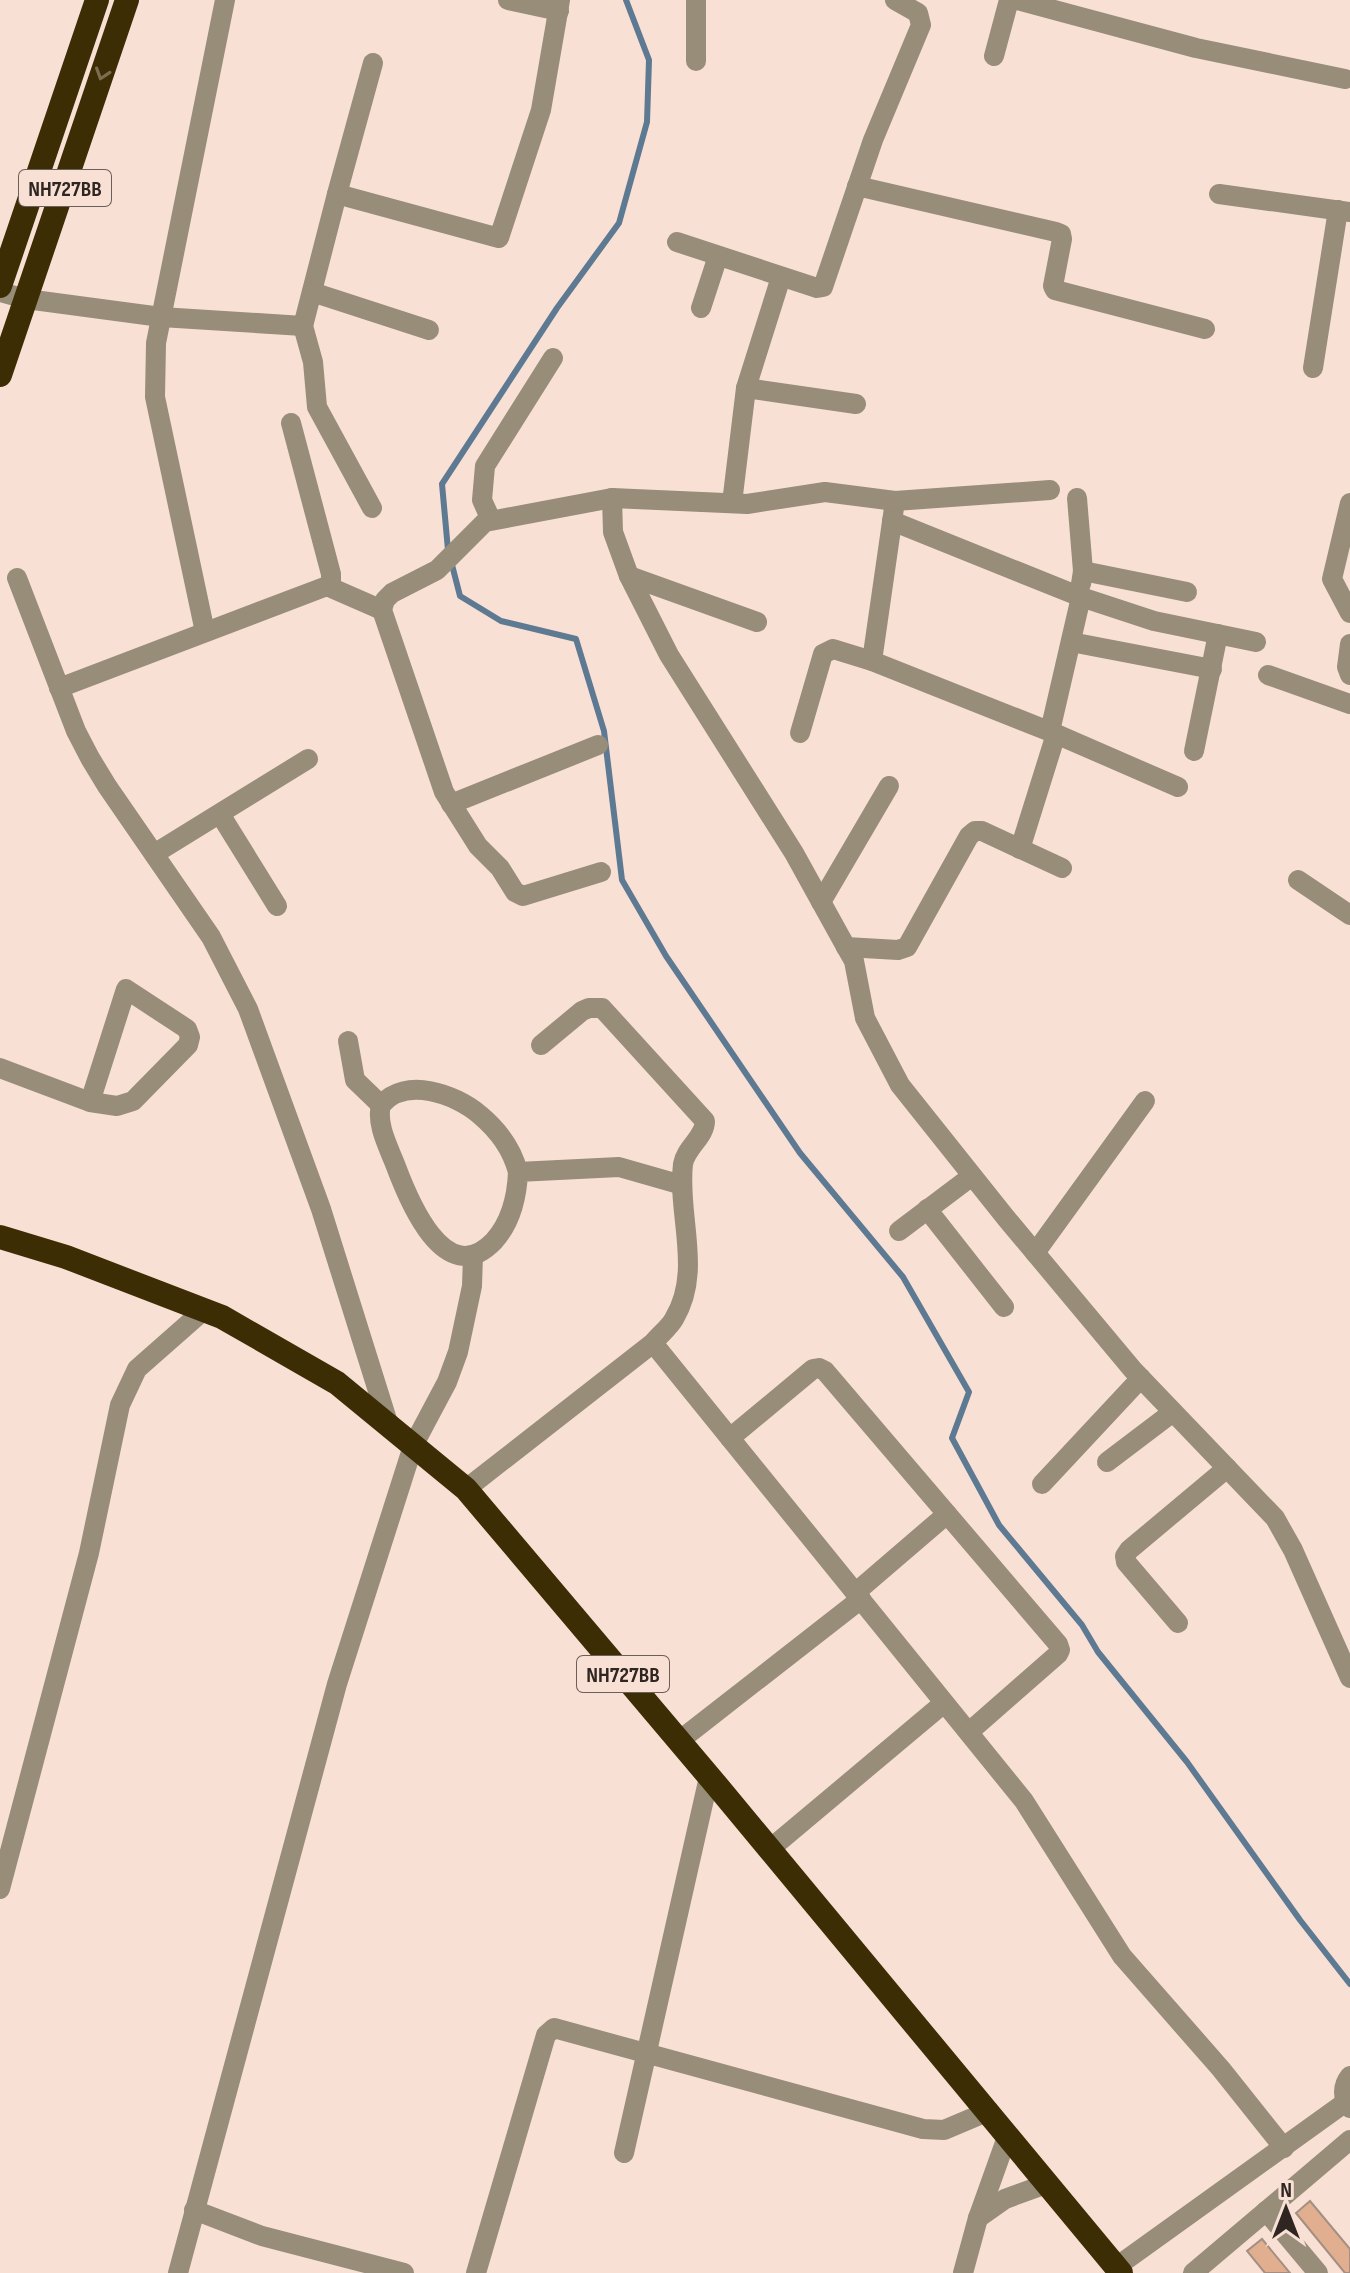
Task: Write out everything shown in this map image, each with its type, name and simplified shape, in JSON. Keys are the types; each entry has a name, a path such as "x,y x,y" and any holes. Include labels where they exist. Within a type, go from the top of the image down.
{"highway":[{"name":"NH727BB","path":"0,289 97,0"},
{"name":"NH727BB","path":"0,375 127,0"},
{"name":"NH727BB","path":"0,1237 66,1257 222,1317 337,1383 466,1489 989,2111 1007,2137 1118,2270"}],"street":[{"path":"205,632 155,397 156,343 225,0"},
{"path":"337,194 499,238 541,110 560,5 508,0"},
{"path":"696,0 696,61"},
{"path":"677,242 781,277 823,287 873,140 921,25 918,13 895,0"},
{"path":"994,56 1009,0"},
{"path":"1017,0 1196,48 1345,79"},
{"path":"372,508 317,407 313,362 303,326 373,63"},
{"path":"857,186 1061,234 1053,286 1055,290 1205,329"},
{"path":"1219,194 1344,211 1313,368"},
{"path":"701,308 718,256"},
{"path":"732,503 746,388 781,277"},
{"path":"0,289 26,299 161,317 303,326"},
{"path":"312,292 429,330"},
{"path":"488,521 482,500 485,466 553,358"},
{"path":"746,388 856,404"},
{"path":"59,688 327,586 331,574 291,423"},
{"path":"894,511 1050,490"},
{"path":"601,872 523,896 515,892 500,868 478,846 451,804 439,778 382,610 385,600 392,593 437,570 488,521 612,498 747,504 825,492 894,511 1080,596 1154,621 1256,642"},
{"path":"612,498 613,532 629,576 669,655 794,853 854,961 865,1018 900,1085 1035,1253 1141,1378 1265,1504 1283,1530 1350,1678"},
{"path":"1020,849 1053,733 1080,596 1083,571 1077,498"},
{"path":"1350,503 1332,579 1350,613"},
{"path":"872,661 894,511"},
{"path":"1083,571 1187,592"},
{"path":"629,576 757,622"},
{"path":"17,578 59,688 90,758 211,937 248,1009 321,1209 389,1426"},
{"path":"327,586 382,610"},
{"path":"1194,751 1218,634"},
{"path":"1071,642 1212,669"},
{"path":"1350,644 1347,667 1350,675"},
{"path":"800,733 823,654 833,649 872,661 1053,733 1178,787"},
{"path":"1268,675 1350,704"},
{"path":"451,804 598,745"},
{"path":"154,854 308,759"},
{"path":"821,902 889,786"},
{"path":"220,814 277,906"},
{"path":"846,947 898,950 907,947 969,836 975,831 982,831 1062,868"},
{"path":"1298,880 1350,915"},
{"path":"0,1068 90,1102 117,1106 133,1101 188,1045 190,1037 187,1029 126,989 90,1102"},
{"path":"466,1489 653,1343 674,1320 686,1288 689,1246 682,1185 684,1160 687,1150 704,1129 705,1121 602,1008 582,1011 541,1045"},
{"path":"348,1041 355,1080 381,1105"},
{"path":"418,1089 456,1100 477,1112 492,1127 508,1146 518,1172 517,1193 503,1229 484,1250 473,1255 460,1255 447,1250 424,1228 407,1197 386,1140 379,1112 381,1105 391,1095 418,1089"},
{"path":"1035,1253 1145,1101"},
{"path":"518,1172 619,1167 682,1185"},
{"path":"899,1231 972,1176"},
{"path":"927,1209 1004,1307"},
{"path":"178,2273 337,1684 413,1446 447,1382 458,1352 470,1298 473,1255"},
{"path":"0,1889 89,1553 120,1405 137,1369 204,1310"},
{"path":"653,1343 1024,1801 1122,1956 1221,2069 1284,2148"},
{"path":"730,1438 813,1369 825,1371 1058,1644 1060,1650 969,1732"},
{"path":"1042,1484 1141,1378"},
{"path":"1107,1462 1173,1412"},
{"path":"1178,1623 1126,1562 1125,1556 1227,1468"},
{"path":"679,1741 858,1596 947,1514"},
{"path":"770,1849 944,1703"},
{"path":"624,2153 709,1777"},
{"path":"476,2273 548,2031 554,2028 923,2129 944,2130 989,2111"},
{"path":"1118,2270 1348,2103 1344,2089 1350,2076"},
{"path":"963,2273 978,2218 1007,2137"},
{"path":"1193,2273 1350,2140"},
{"path":"978,2218 1005,2199 1046,2184"},
{"path":"194,2210 262,2236 404,2273"},
{"path":"1266,2211 1318,2273"}],"building":[{"path":"1310,2201 1350,2249 1350,2273 1345,2273 1296,2213"},
{"path":"1262,2239 1290,2273 1265,2273 1247,2251"}],"waterway":[{"path":"448,550 442,484 557,308 619,223 647,122 649,60 626,0"},
{"path":"451,561 460,596 501,621 576,639 604,731 622,880 666,956 800,1153 903,1277 969,1392 952,1438 999,1525 1082,1625 1098,1652 1187,1762 1300,1920 1350,1984"}]}
